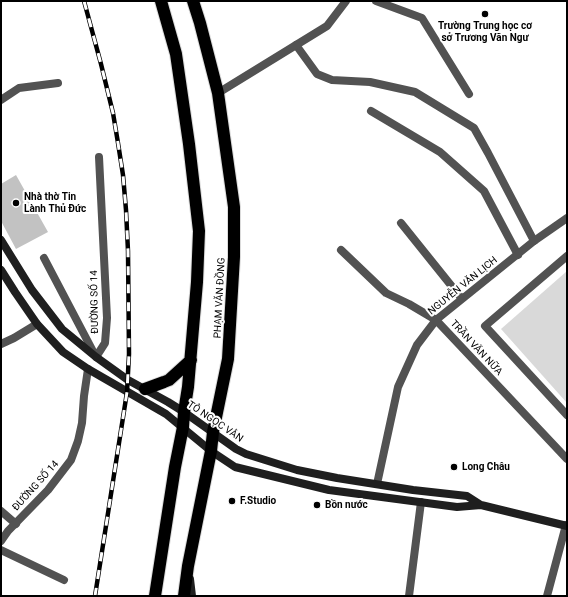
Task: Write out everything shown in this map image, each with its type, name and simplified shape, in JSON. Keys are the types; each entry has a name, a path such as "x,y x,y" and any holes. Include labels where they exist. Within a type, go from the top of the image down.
{"highway":[{"path":"155,596 183,427 188,387 197,282 199,231 191,158 176,54 161,1"},
{"name":"PHẠM VĂN ĐỒNG","path":"184,596 188,566 228,359 234,257 234,207 218,93 193,1"},
{"path":"145,389 169,380 191,360"}],"main road":[{"name":"TÔ NGỌC VÂN","path":"1,240 32,290 62,328 96,357 128,380 184,412 236,449 246,454 297,470 413,490 467,496 481,505"},
{"name":"TÔ NGỌC VÂN","path":"1,270 37,324 64,352 88,369 166,414 211,451 235,468 329,490 457,507 481,505 566,526"},
{"path":"188,566 192,596"}],"street":[{"path":"218,93 327,26 346,1"},
{"path":"376,1 422,18 469,94"},
{"path":"296,44 318,74 332,80 370,82 415,92 474,128 534,241"},
{"path":"1,100 19,88 58,83"},
{"path":"371,111 440,152 484,192 518,255"},
{"name":"ĐƯỜNG SỐ 14","path":"44,258 96,357 105,343 107,318 99,157"},
{"name":"NGUYỄN VĂN LỊCH","path":"377,484 398,387 417,345 436,320 534,241 567,218"},
{"path":"401,223 462,299"},
{"name":"TRẦN VĂN NỮA","path":"341,250 386,293 409,304 436,320 567,459"},
{"path":"567,256 485,326 567,415"},
{"path":"1,344 37,324"},
{"name":"ĐƯỜNG SỐ 14","path":"1,541 48,490 71,460 78,441 88,369"},
{"path":"409,596 421,502"},
{"path":"1,510 16,524"},
{"path":"546,596 566,526"},
{"path":"1,550 64,580"}],"shaded area":[{"path":"567,271 567,403 501,329"}],"building":[{"name":"Nhà thờ Tin Lành Thủ Đức","path":"16,175 48,232 16,249 1,221 1,184"}],"railway":[{"path":"84,1 113,113 123,175 128,251 129,354 127,392 95,596"}],"place":[{"name":"Trường Trung học cơ sở Trương Văn Ngư","path":"485,14"},
{"name":"Nhà thờ Tin Lành Thủ Đức","path":"16,203"},
{"name":"Long Châu","path":"454,467"},
{"name":"F.Studio","path":"232,501"},
{"name":"Bồn nước","path":"317,505"}]}
